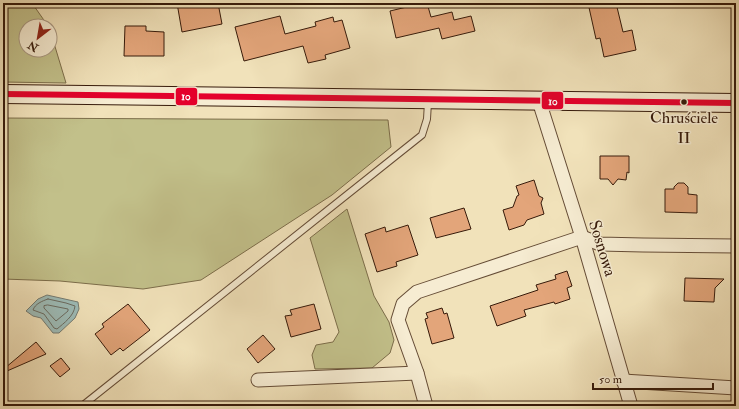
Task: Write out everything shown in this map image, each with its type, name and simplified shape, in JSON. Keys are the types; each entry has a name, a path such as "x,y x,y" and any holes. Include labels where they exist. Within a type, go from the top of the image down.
{"street":[{"path":"3,94 736,103"},
{"name":"Sosnowa","path":"539,101 582,238 631,406"},
{"path":"426,406 417,373 398,320 403,304 417,292 582,238 600,244 643,246 736,246"},
{"path":"258,380 417,373"},
{"path":"624,381 736,388"}],"lane":[{"path":"82,406 422,135 427,119 428,100"}],"shaded area":[{"path":"3,3 32,3 42,18 18,18 18,58 58,58 58,56 66,83 3,82"},
{"path":"3,118 388,120 391,147 332,195 201,280 143,289 60,281 3,279"},
{"path":"347,209 374,296 389,322 394,340 390,353 372,368 315,369 312,355 316,345 333,342 339,332 310,238"}],"water":[{"path":"47,295 78,302 79,309 75,318 59,333 53,333 41,318 33,316 26,311 38,299"}],"building":[{"path":"177,3 218,3 222,24 182,32"},
{"path":"410,3 427,3 431,17 452,12 454,20 471,16 475,31 442,39 439,28 396,38 390,11 411,6"},
{"path":"588,3 616,3 623,32 632,30 636,50 604,57 600,38 596,39"},
{"path":"280,16 285,34 316,26 315,22 333,17 334,22 342,20 350,48 325,55 326,59 308,63 303,46 244,61 235,27"},
{"path":"125,26 146,26 146,31 164,32 164,56 124,56"},
{"path":"600,156 629,156 629,173 627,172 626,180 618,179 613,185 608,179 600,179"},
{"path":"534,180 539,196 543,198 541,203 544,214 527,220 524,225 509,230 503,210 513,207 517,196 519,195 516,186"},
{"path":"678,183 684,183 688,187 688,194 697,195 697,213 665,212 665,189 674,189"},
{"path":"464,208 471,229 436,238 430,218"},
{"path":"408,225 418,255 396,262 397,266 377,272 365,234 385,227 386,232"},
{"path":"567,271 572,286 567,288 570,299 555,304 554,302 524,310 526,316 497,326 490,306 538,290 536,285 556,279 555,275"},
{"path":"685,278 724,279 715,288 714,302 684,301"},
{"path":"128,304 150,330 123,351 120,348 111,355 95,334 104,327 102,324"},
{"path":"314,304 321,329 291,337 285,316 292,315 290,310"},
{"path":"442,308 444,314 447,313 454,338 432,344 425,319 428,318 426,313"},
{"path":"263,335 275,349 258,363 247,349"},
{"path":"36,342 46,354 7,371 5,368"},
{"path":"61,358 70,369 60,377 50,366"}],"transit line":[{"name":"10","path":"3,94 736,103"}],"place":[{"name":"Chruściele II","path":"684,102"}]}
